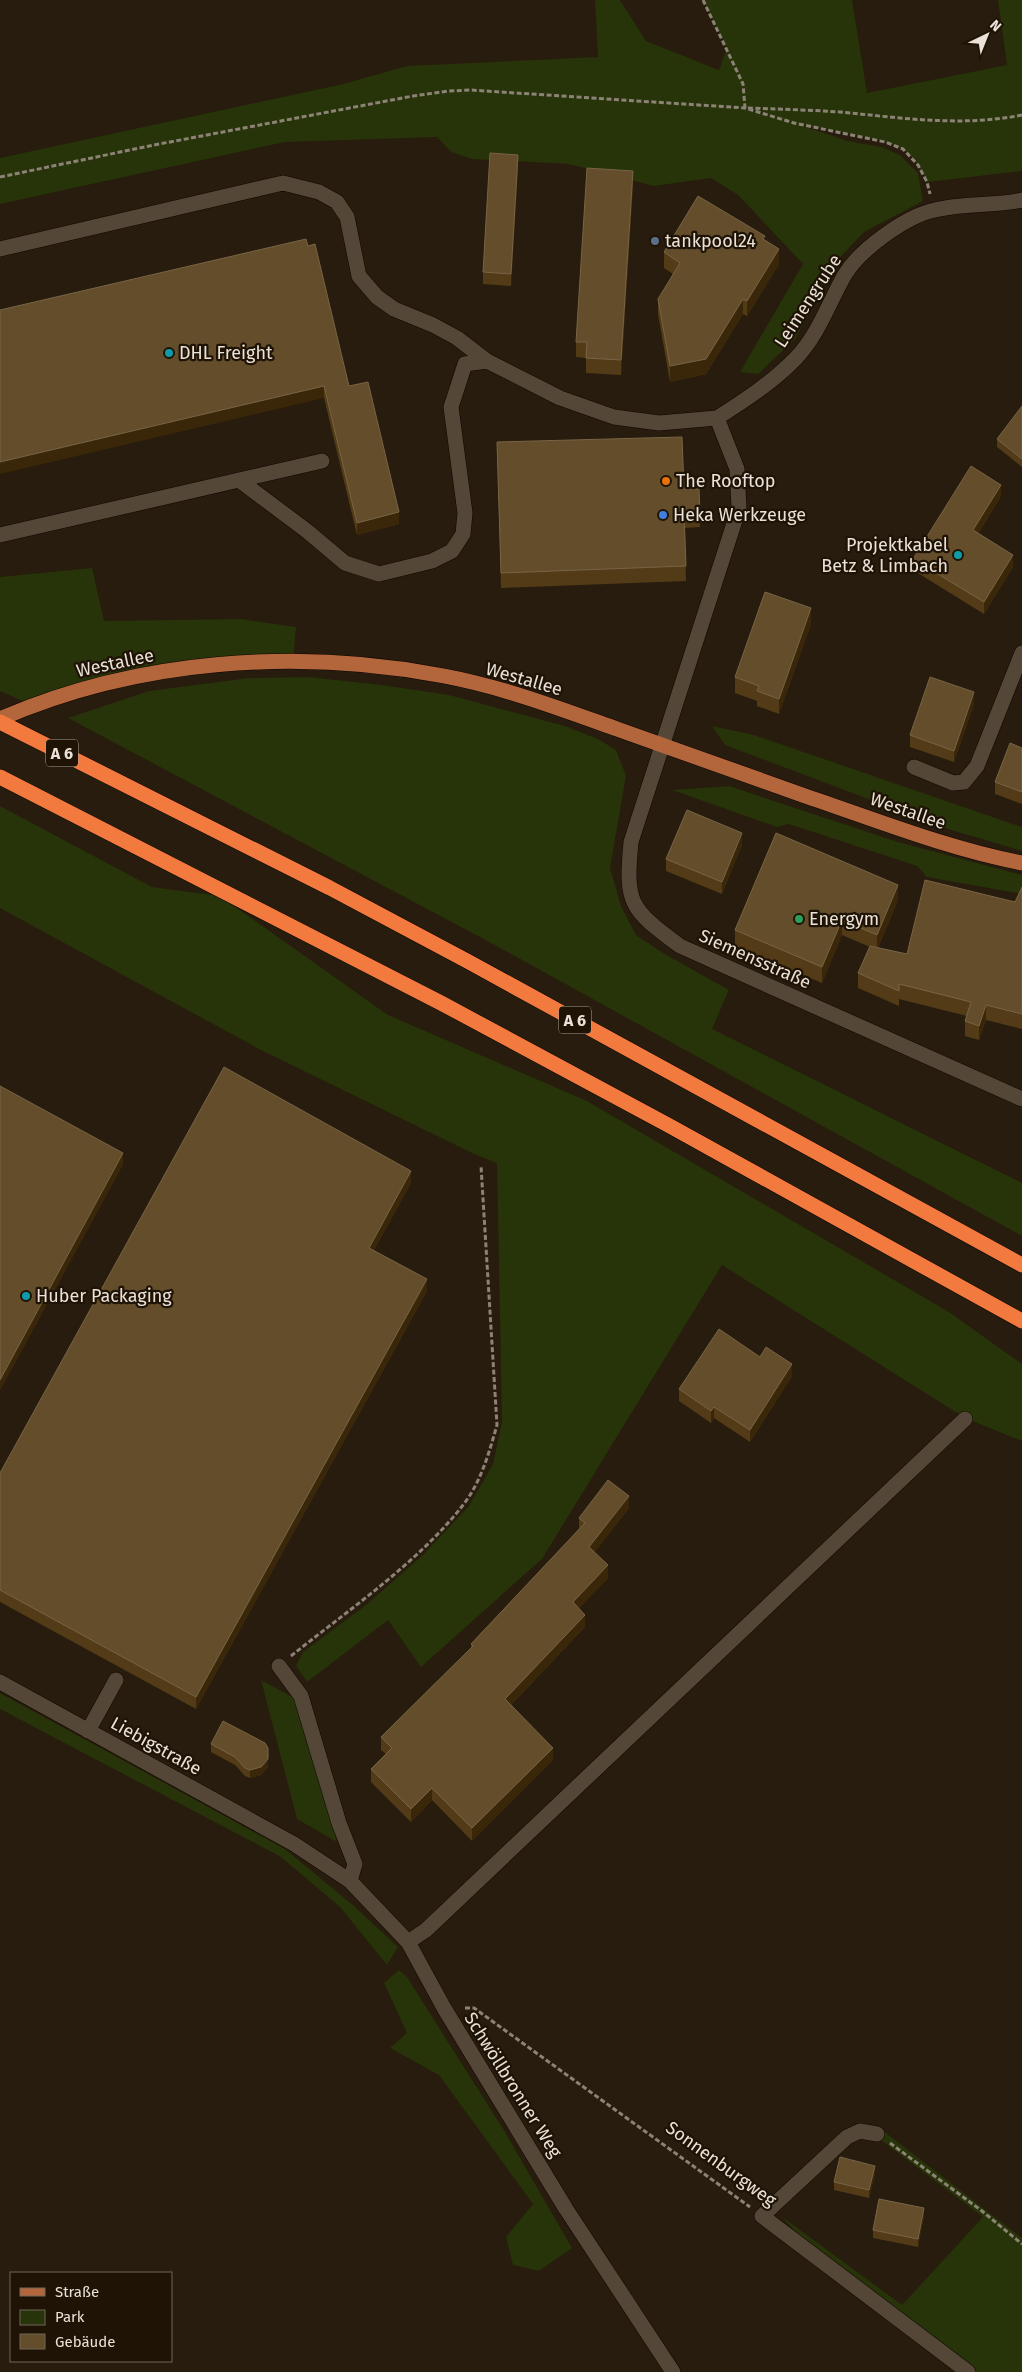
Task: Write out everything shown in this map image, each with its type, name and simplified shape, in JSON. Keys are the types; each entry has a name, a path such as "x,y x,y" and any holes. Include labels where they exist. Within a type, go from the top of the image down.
{"highway":[{"name":"A 6","path":"0,721 469,962 1022,1265"},
{"path":"0,777 442,1003 668,1125 1022,1321"}],"main road":[{"name":"Westallee","path":"0,721 32,705 89,686 174,670 256,663 348,664 445,676 543,702 940,843 1022,863"}],"street":[{"name":"Leimengrube","path":"0,249 283,183 319,192 337,202 347,217 360,276 377,297 394,309 457,338 488,360 560,398 614,417 659,423 717,418 761,389 797,357 825,315 845,274 866,250 893,229 934,210 1022,200"},
{"path":"239,480 308,531 345,563 379,574 432,561 452,551 463,534 466,513 451,407 465,364 488,360"},
{"path":"662,745 740,508 736,469 717,418"},
{"path":"0,535 322,461"},
{"path":"914,767 954,783 964,782 977,766 1022,653"},
{"name":"Siemensstraße","path":"662,745 631,842 628,876 631,899 647,921 680,946 1022,1099"},
{"path":"408,1942 433,1924 965,1419"},
{"path":"279,1666 301,1696 339,1823 355,1864 350,1881"},
{"path":"88,1731 116,1680"},
{"name":"Liebigstraße","path":"0,1682 294,1844"},
{"name":"Schwöllbronner Weg","path":"294,1844 350,1881 408,1942 444,2008 566,2208 673,2372"},
{"path":"762,2216 847,2137 860,2131 877,2134"},
{"name":"Sonnenburgweg","path":"762,2216 968,2372"}],"path":[{"path":"703,0 743,84 745,108"},
{"path":"0,177 154,145 449,91 470,90 745,108 818,110 952,122 1000,119 1022,115"},
{"path":"745,108 794,123 885,142 903,150 923,173 934,210"},
{"path":"279,1666 418,1552 463,1505 486,1464 497,1425 481,1166"},
{"name":"Sonnenburgweg","path":"444,2008 474,2008 762,2216"},
{"path":"877,2134 982,2211 1022,2244"}],"green space":[{"path":"595,0 620,0 646,41 719,70 727,48 703,0 852,0 867,93 1007,65 998,0 1022,0 1022,171 927,182 914,159 902,149 892,144 797,124 848,141 882,147 900,155 918,173 923,201 864,232 835,263 795,339 758,374 740,372 803,264 738,195 711,178 654,186 569,164 472,159 451,152 437,137 285,142 0,204 0,158 343,84 407,66 598,57"},
{"path":"92,568 104,621 241,619 296,627 293,662 174,670 32,705 0,691 0,577"},
{"path":"308,677 449,695 565,726 598,739 616,750 626,776 610,868 621,906 636,935 663,953 729,990 712,1029 1022,1183 1022,1236 493,944 68,718 149,691 249,678"},
{"path":"712,726 754,735 1022,827 1022,851 948,829 725,745"},
{"path":"729,786 898,842 1022,875 1022,894 927,877 917,866 789,824 777,827 672,790"},
{"path":"0,806 152,887 220,896 388,1015 587,1101 949,1312 1022,1364 1022,1441 975,1422 954,1411 722,1265 542,1559 421,1667 388,1620 307,1682 296,1666 303,1652 366,1605 423,1555 469,1506 493,1464 502,1422 497,1163 474,1154 259,1049 0,908"},
{"path":"261,1680 296,1699 337,1842 297,1819"},
{"path":"0,1693 285,1849 354,1906 398,1947 387,1965 340,1907 281,1857 0,1709"},
{"path":"399,1970 407,1977 505,2132 572,2248 539,2271 513,2265 506,2237 533,2204 439,2075 390,2048 407,2033 384,1983"},
{"path":"881,2129 1022,2238 1022,2372 975,2372 807,2244 781,2216 902,2305 983,2217 881,2140"}],"building":[{"path":"490,153 518,155 511,274 483,272"},
{"path":"587,168 633,171 621,360 586,358 587,342 576,342"},
{"path":"698,196 765,236 763,239 779,249 747,301 743,299 706,359 670,366 658,299 680,263 664,252"},
{"name":"DHL Freight","path":"306,239 308,246 315,244 349,386 368,382 399,512 357,523 324,386 0,462 0,310"},
{"path":"1022,406 1022,459 997,439"},
{"path":"682,437 684,489 699,489 700,513 684,513 686,566 501,573 497,442"},
{"name":"Projektkabel Betz & Limbach","path":"971,466 1001,485 973,530 1013,555 984,602 913,559"},
{"path":"765,592 811,608 779,699 757,691 759,686 735,677"},
{"path":"930,677 974,692 954,751 910,735"},
{"path":"1010,743 1022,748 1022,792 995,782"},
{"path":"687,810 742,833 722,882 666,859"},
{"path":"776,833 898,885 877,935 842,920 822,967 735,930"},
{"path":"925,880 1015,902 1022,887 1022,1014 986,1005 979,1026 965,1021 971,1002 899,984 899,991 858,973 870,946 907,954"},
{"path":"224,1067 411,1171 369,1248 427,1279 196,1697 0,1590 0,1473"},
{"name":"Huber Packaging","path":"0,1086 123,1153 0,1380"},
{"path":"719,1329 760,1357 766,1347 792,1364 750,1430 714,1407 711,1411 679,1389"},
{"path":"608,1480 629,1496 589,1547 608,1565 573,1602 585,1615 505,1699 553,1748 472,1828 432,1788 411,1809 371,1769 392,1748 381,1737 473,1646 471,1644 585,1523 579,1518"},
{"path":"223,1721 265,1743 268,1748 268,1759 261,1767 250,1770 245,1768 235,1757 211,1744"},
{"path":"840,2157 875,2166 869,2190 834,2182"},
{"path":"879,2199 924,2208 918,2239 873,2230"}],"place":[{"name":"tankpool24","path":"655,241"},
{"name":"DHL Freight","path":"169,353"},
{"name":"The Rooftop","path":"666,481"},
{"name":"Heka Werkzeuge","path":"663,515"},
{"name":"Projektkabel Betz & Limbach","path":"958,555"},
{"name":"Energym","path":"799,919"},
{"name":"Huber Packaging","path":"26,1296"}]}
